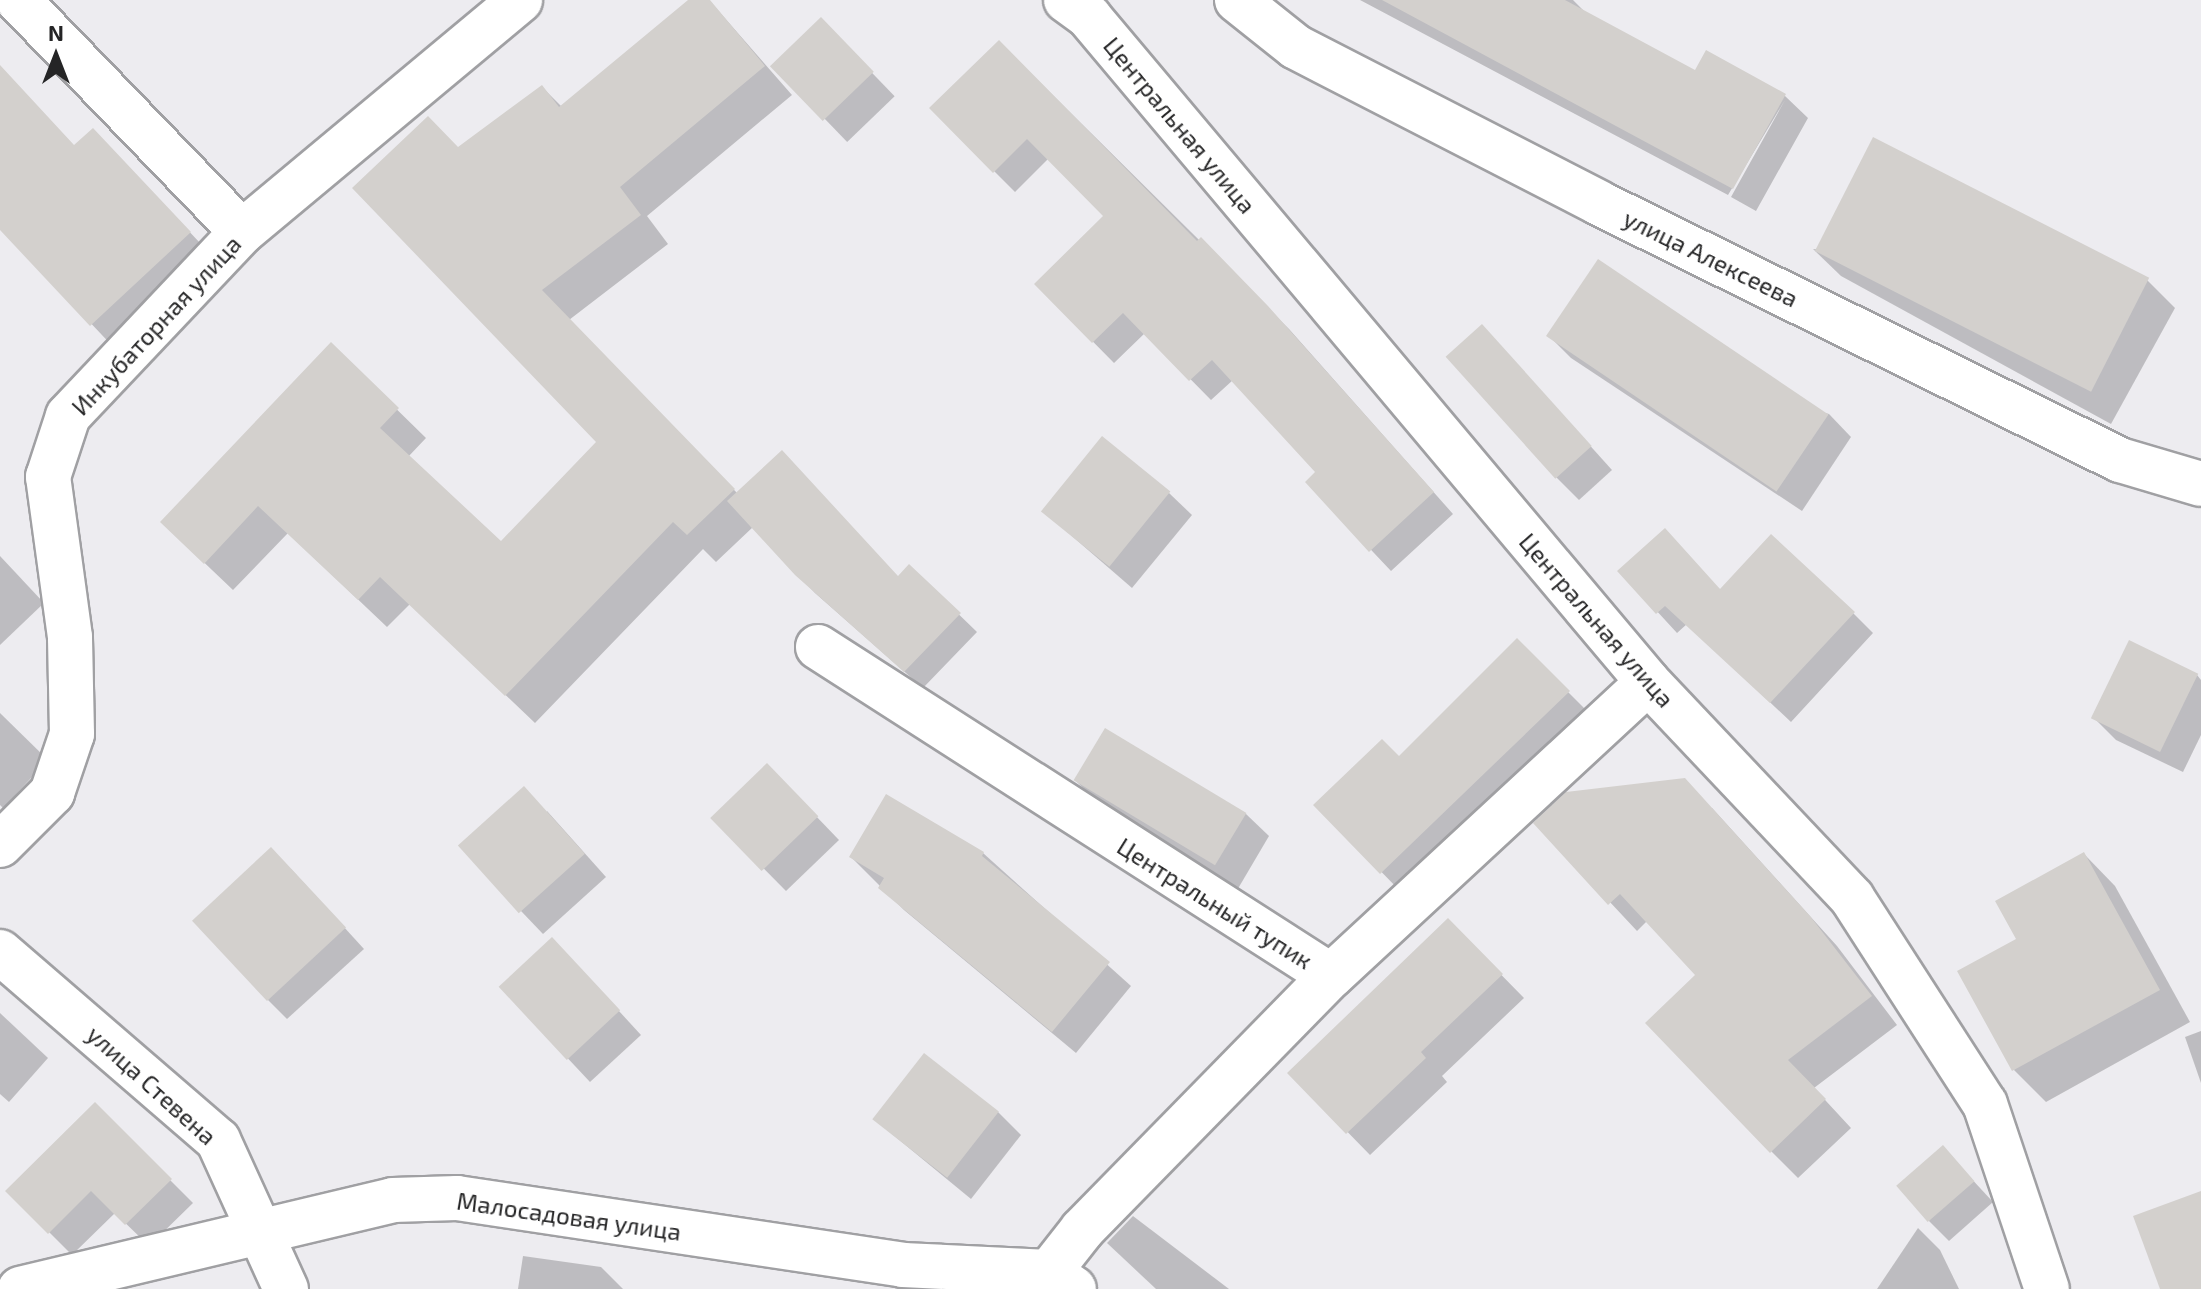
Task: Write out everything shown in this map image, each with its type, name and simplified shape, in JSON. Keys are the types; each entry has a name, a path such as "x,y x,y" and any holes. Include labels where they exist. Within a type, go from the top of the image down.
{"street":[{"path":"18,0 242,232"},
{"name":"Инкубаторная улица","path":"0,845 52,793 72,734 70,637 48,477 68,416 242,232 520,0"},
{"name":"Центральная улица","path":"1066,0 1089,17 1648,682 1852,898 1985,1104 2047,1289"},
{"name":"улица Алексеева","path":"1237,0 1296,47 1599,203 2120,460 2201,484"},
{"name":"Центральный тупик","path":"818,647 1331,976 1648,682"},
{"name":"улица Стевена","path":"0,952 218,1140 286,1289"},
{"path":"1062,1281 1082,1230 1331,976"},
{"name":"Малосадовая улица","path":"20,1289 393,1200 457,1198 903,1265 1062,1281"}],"building":[{"path":"688,0 710,0 765,66 620,187 641,215 542,290 735,489 687,535 673,522 505,696 380,577 358,600 258,506 204,564 160,522 331,342 399,408 380,428 501,541 596,442 352,188 428,116 458,147 542,85 559,107"},
{"path":"1382,0 1565,0 1695,70 1706,50 1786,94 1733,189"},
{"path":"821,17 874,72 823,121 770,66"},
{"path":"999,40 1197,241 1201,237 1268,306 1434,492 1369,552 1305,482 1315,472 1212,360 1189,381 1123,313 1092,343 1034,284 1103,216 1027,139 993,173 929,108"},
{"path":"0,65 74,145 93,128 191,232 90,326 0,230"},
{"path":"1873,137 2149,278 2091,392 1815,251"},
{"path":"1598,259 1828,414 1776,492 1546,336"},
{"path":"1482,324 1592,446 1555,479 1446,357"},
{"path":"1102,436 1170,491 1109,567 1041,511"},
{"path":"782,450 898,576 909,564 961,613 904,672 795,575 727,501"},
{"path":"1665,528 1720,589 1771,534 1855,612 1770,703 1665,606 1656,614 1617,571"},
{"path":"1517,638 1570,691 1380,874 1313,805 1382,739 1399,756"},
{"path":"2129,640 2198,674 2160,752 2091,718"},
{"path":"1105,728 1246,813 1215,865 1074,780"},
{"path":"767,763 818,816 762,871 710,818"},
{"path":"1685,778 1810,916 1872,996 1788,1060 1826,1099 1770,1153 1645,1023 1695,975 1620,894 1608,905 1533,823 1566,792"},
{"path":"524,786 585,854 519,913 458,846"},
{"path":"886,794 984,852 982,856 1110,962 1052,1032 878,888 884,878 849,857"},
{"path":"271,847 346,927 267,1001 192,921"},
{"path":"2084,852 2160,990 2012,1071 1957,971 2016,939 1995,901"},
{"path":"1448,918 1503,974 1421,1052 1426,1058 1346,1134 1287,1073"},
{"path":"552,937 620,1010 567,1060 499,987"},
{"path":"924,1053 999,1111 947,1178 872,1119"},
{"path":"95,1102 172,1179 125,1225 91,1191 48,1234 5,1191"},
{"path":"1943,1145 1974,1181 1928,1222 1896,1186"},
{"path":"2201,1191 2201,1289 2160,1289 2133,1216"}]}
